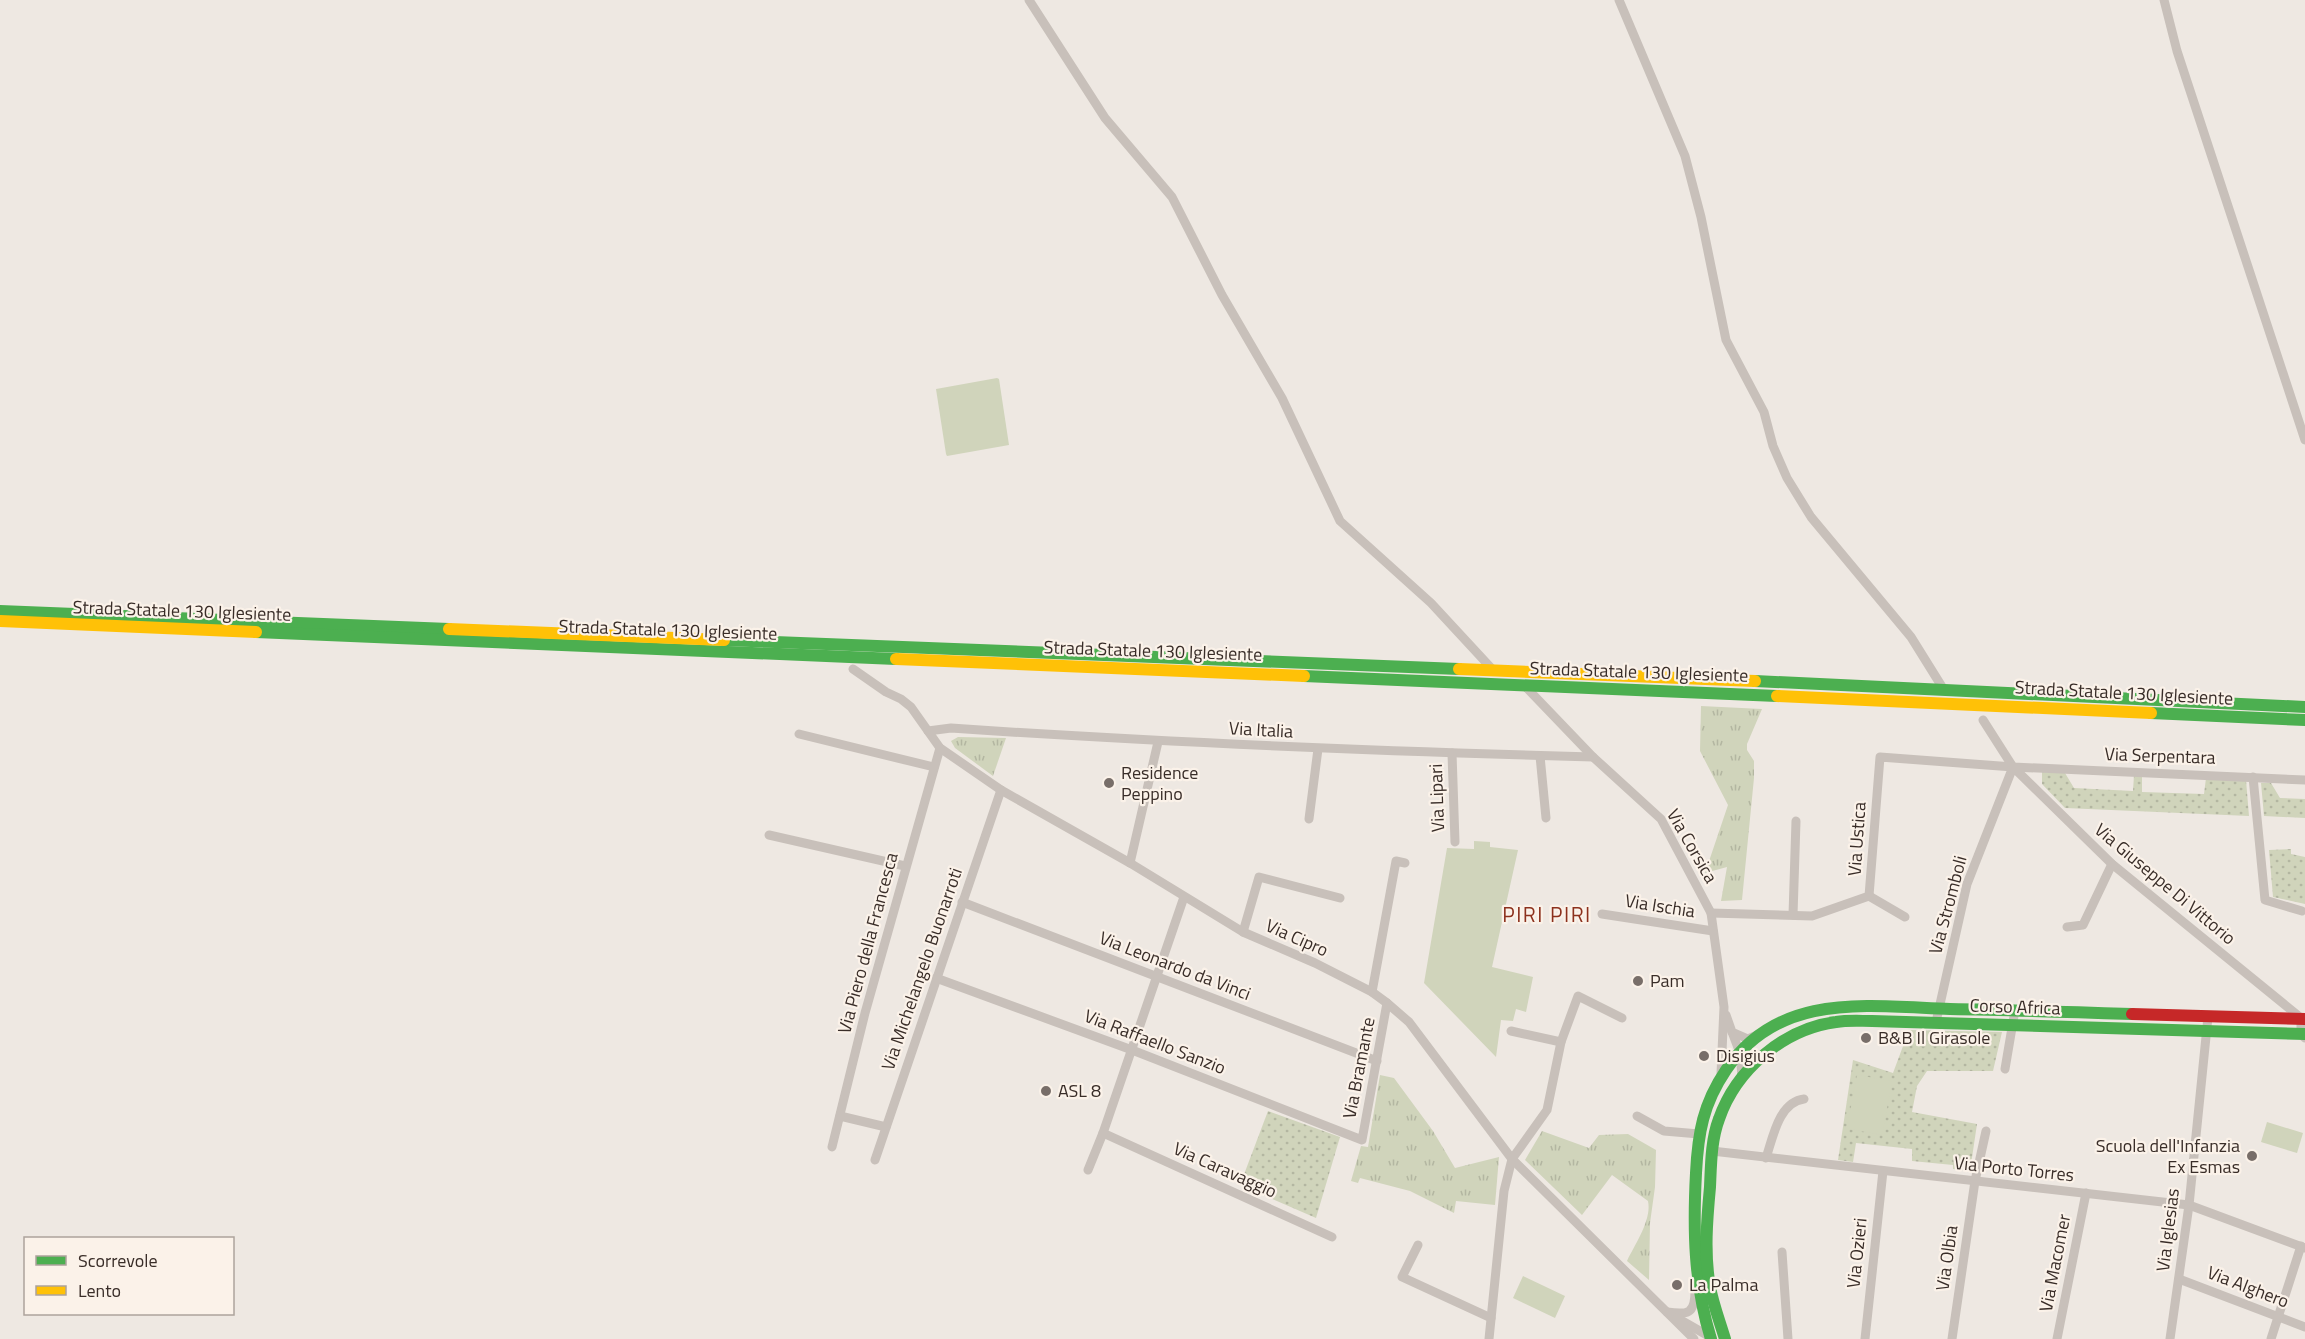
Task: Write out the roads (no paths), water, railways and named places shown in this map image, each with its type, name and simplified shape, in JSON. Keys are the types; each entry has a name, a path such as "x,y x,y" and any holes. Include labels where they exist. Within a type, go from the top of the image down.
{"main road":[{"name":"Strada Statale 130 Iglesiente","path":"0,611 1493,670 2305,707"},
{"name":"Strada Statale 130 Iglesiente","path":"0,621 2305,720"},
{"name":"Corso Africa","path":"1711,1338 1695,1274 1694,1213 1700,1125 1721,1074 1758,1035 1784,1020 1811,1013 1860,1006 2303,1019"},
{"name":"Corso Africa","path":"1725,1339 1710,1285 1708,1216 1712,1151 1719,1119 1742,1077 1775,1046 1805,1030 1834,1022 1936,1022 2304,1035"}],"street":[{"path":"1029,0 1105,118 1172,198 1222,295 1282,398 1340,521 1431,603 1493,670"},
{"path":"1619,0 1685,156 1701,218 1726,340 1764,412 1773,446 1788,478 1811,516 1911,637 1944,690"},
{"path":"2164,0 2180,63 2305,440"},
{"name":"Via Cipro","path":"853,669 911,707 940,748 1001,790 1130,863 1243,932 1315,963 1372,992 1387,1003 1409,1022 1512,1159 1694,1339"},
{"name":"Via Corsica","path":"1524,685 1593,758 1661,819 1711,913 1724,1007 1721,1074"},
{"name":"Via Giuseppe Di Vittorio","path":"1983,720 2013,766 2112,864 2303,1019"},
{"name":"Via Italia","path":"928,731 951,728 1158,742 1593,758"},
{"path":"799,734 934,767"},
{"path":"1130,863 1158,742"},
{"name":"Via Piero della Francesca","path":"832,1147 865,1013 940,748"},
{"path":"1309,819 1318,749"},
{"name":"Via Lipari","path":"1452,753 1455,842"},
{"path":"1540,756 1546,818"},
{"name":"Via Ustica","path":"1711,913 1812,916 1869,896 1880,757 2013,766"},
{"name":"Via Serpentara","path":"2013,766 2305,780"},
{"name":"Via Stromboli","path":"1936,1022 1967,884 2013,766"},
{"path":"2253,777 2265,900 2302,911"},
{"name":"Via Michelangelo Buonarroti","path":"876,1160 1001,790"},
{"path":"1792,915 1796,820"},
{"path":"769,835 905,866"},
{"path":"1372,992 1396,861 1405,863"},
{"path":"2067,927 2083,925 2112,864"},
{"path":"1243,932 1258,877 1340,898"},
{"path":"1869,896 1905,917"},
{"path":"1088,1170 1103,1133 1184,897"},
{"name":"Via Leonardo da Vinci","path":"962,902 1377,1061"},
{"name":"Via Ischia","path":"1602,914 1713,931"},
{"name":"Via Raffaello Sanzio","path":"936,978 1132,1050 1362,1140"},
{"path":"1489,1339 1504,1191 1512,1159 1547,1110 1561,1042 1578,996 1622,1018"},
{"name":"Via Bramante","path":"1362,1140 1387,1003"},
{"path":"1724,1007 1740,1053 1742,1077"},
{"path":"2006,1069 2015,1010"},
{"name":"Via Iglesias","path":"2170,1339 2188,1205 2208,1017"},
{"path":"2303,1019 2304,1035"},
{"path":"1511,1031 1561,1042"},
{"path":"1732,1032 1748,1039 1758,1035"},
{"path":"1766,1158 1775,1129 1787,1108 1796,1100 1804,1099"},
{"path":"840,1116 886,1127"},
{"path":"1637,1116 1664,1131 1699,1134"},
{"name":"Via Olbia","path":"1952,1339 1975,1181 1986,1131"},
{"name":"Via Caravaggio","path":"1103,1133 1332,1237"},
{"name":"Via Porto Torres","path":"1712,1151 2188,1205 2303,1247"},
{"name":"Via Ozieri","path":"1865,1339 1882,1171"},
{"name":"Via Macomer","path":"2057,1339 2085,1193"},
{"path":"1418,1245 1402,1277 1491,1318"},
{"path":"2271,1339 2303,1247"},
{"path":"1782,1252 1788,1339"},
{"path":"1667,1312 1681,1314 1690,1312 1695,1305 1695,1274"},
{"name":"Via Alghero","path":"2179,1279 2305,1327"},
{"name":"Via Cipro","path":"1667,1312 1711,1338"}],"place":[{"name":"Residence Peppino","path":"1109,783"},
{"name":"Pam","path":"1638,981"},
{"name":"B&B Il Girasole","path":"1866,1038"},
{"name":"Disigius","path":"1704,1056"},
{"name":"ASL 8","path":"1046,1091"},
{"name":"Scuola dell'Infanzia Ex Esmas","path":"2252,1156"},
{"name":"La Palma","path":"1677,1285"}],"district":[{"name":"PIRI PIRI","path":"1547,915"}]}
